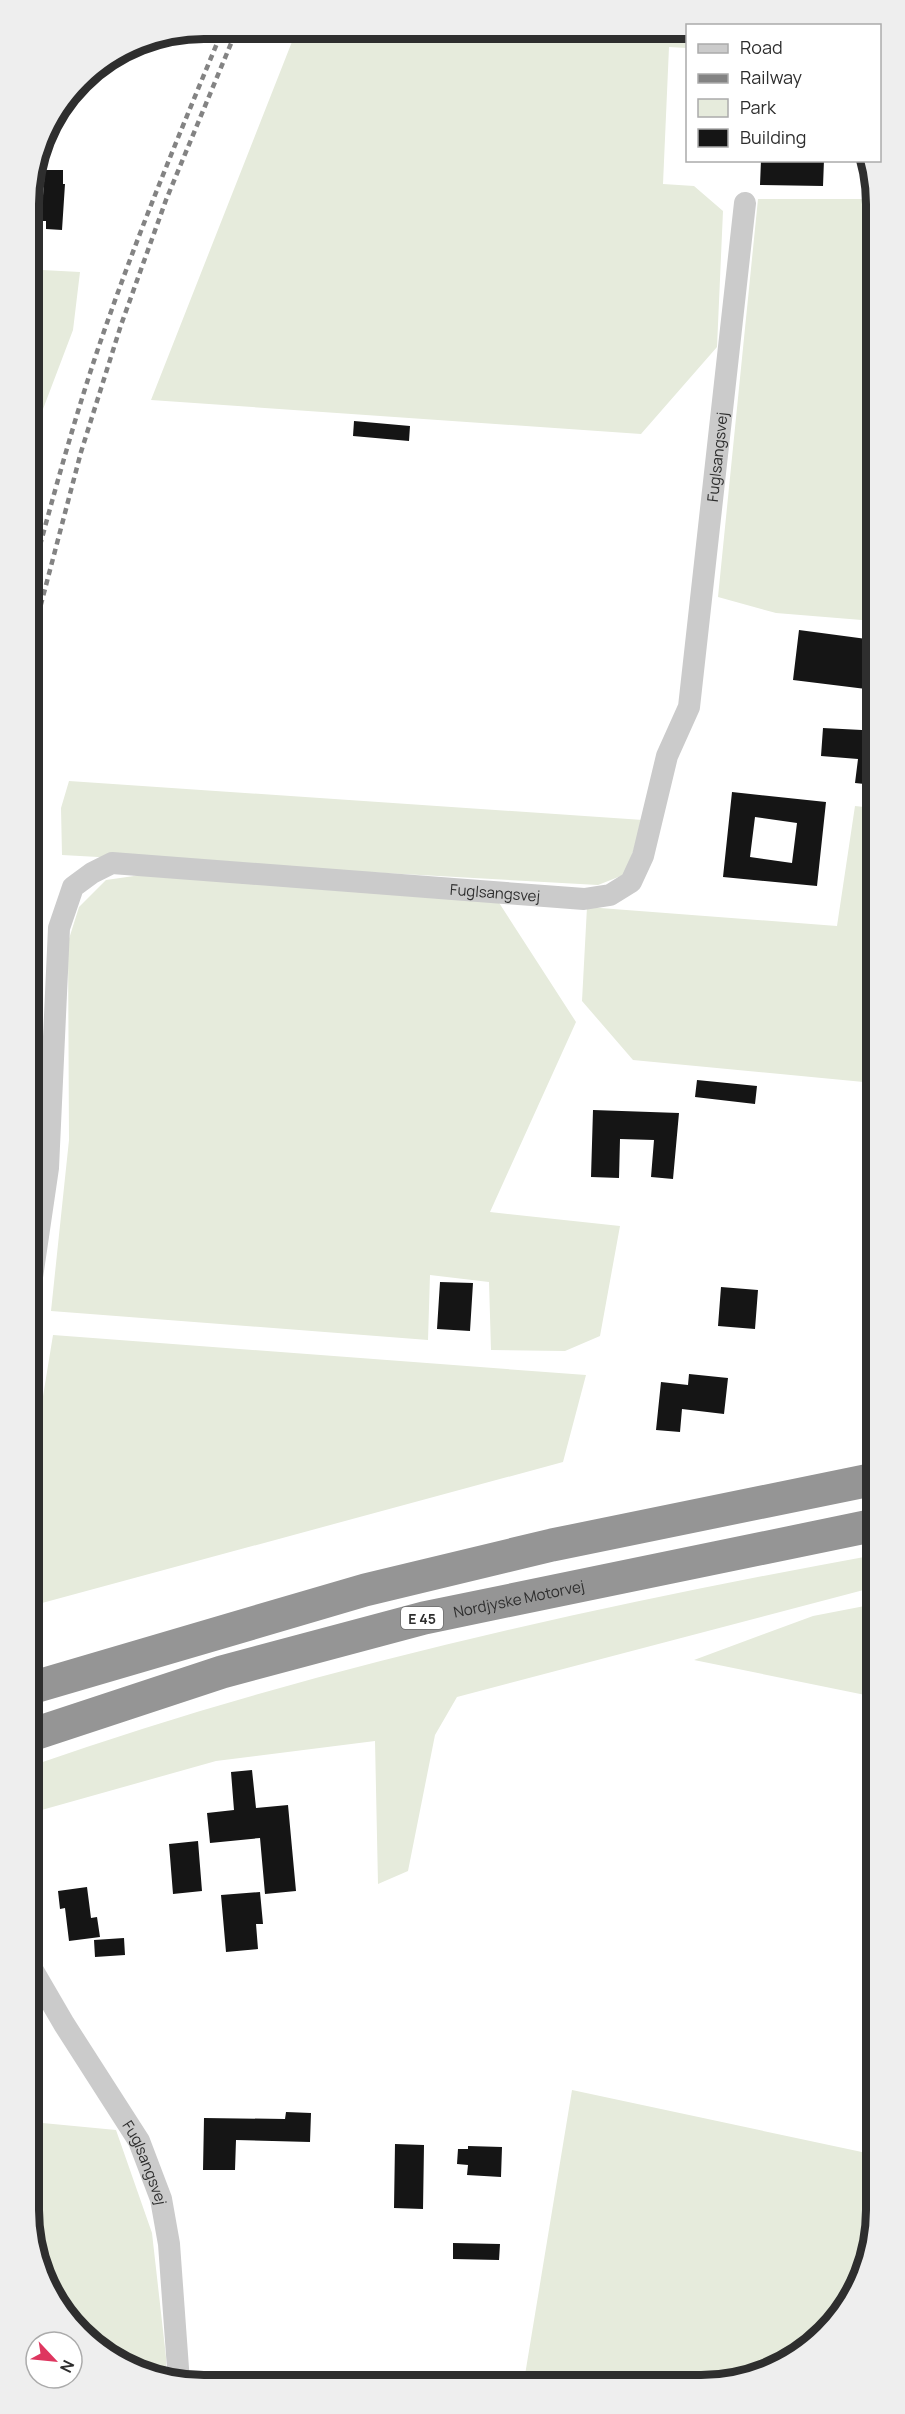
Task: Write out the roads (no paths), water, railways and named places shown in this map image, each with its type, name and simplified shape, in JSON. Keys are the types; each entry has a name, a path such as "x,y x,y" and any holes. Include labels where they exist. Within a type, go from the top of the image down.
{"highway":[{"path":"39,1686 365,1590 552,1545 866,1481"},
{"name":"Nordjyske Motorvej","path":"39,1732 222,1672 424,1618 821,1534 866,1527"}],"street":[{"name":"Fuglsangsvej","path":"39,1229 48,1168 59,928 73,887 92,873 112,863 584,899 610,895 631,882 643,856 667,756 689,707 745,203"},
{"name":"Fuglsangsvej","path":"39,1981 64,2024 140,2141 161,2199 170,2244 178,2373"}],"railway":[{"path":"39,549 76,419 108,320 149,210 219,39"},
{"path":"39,612 81,452 121,325 166,200 233,39"}]}
